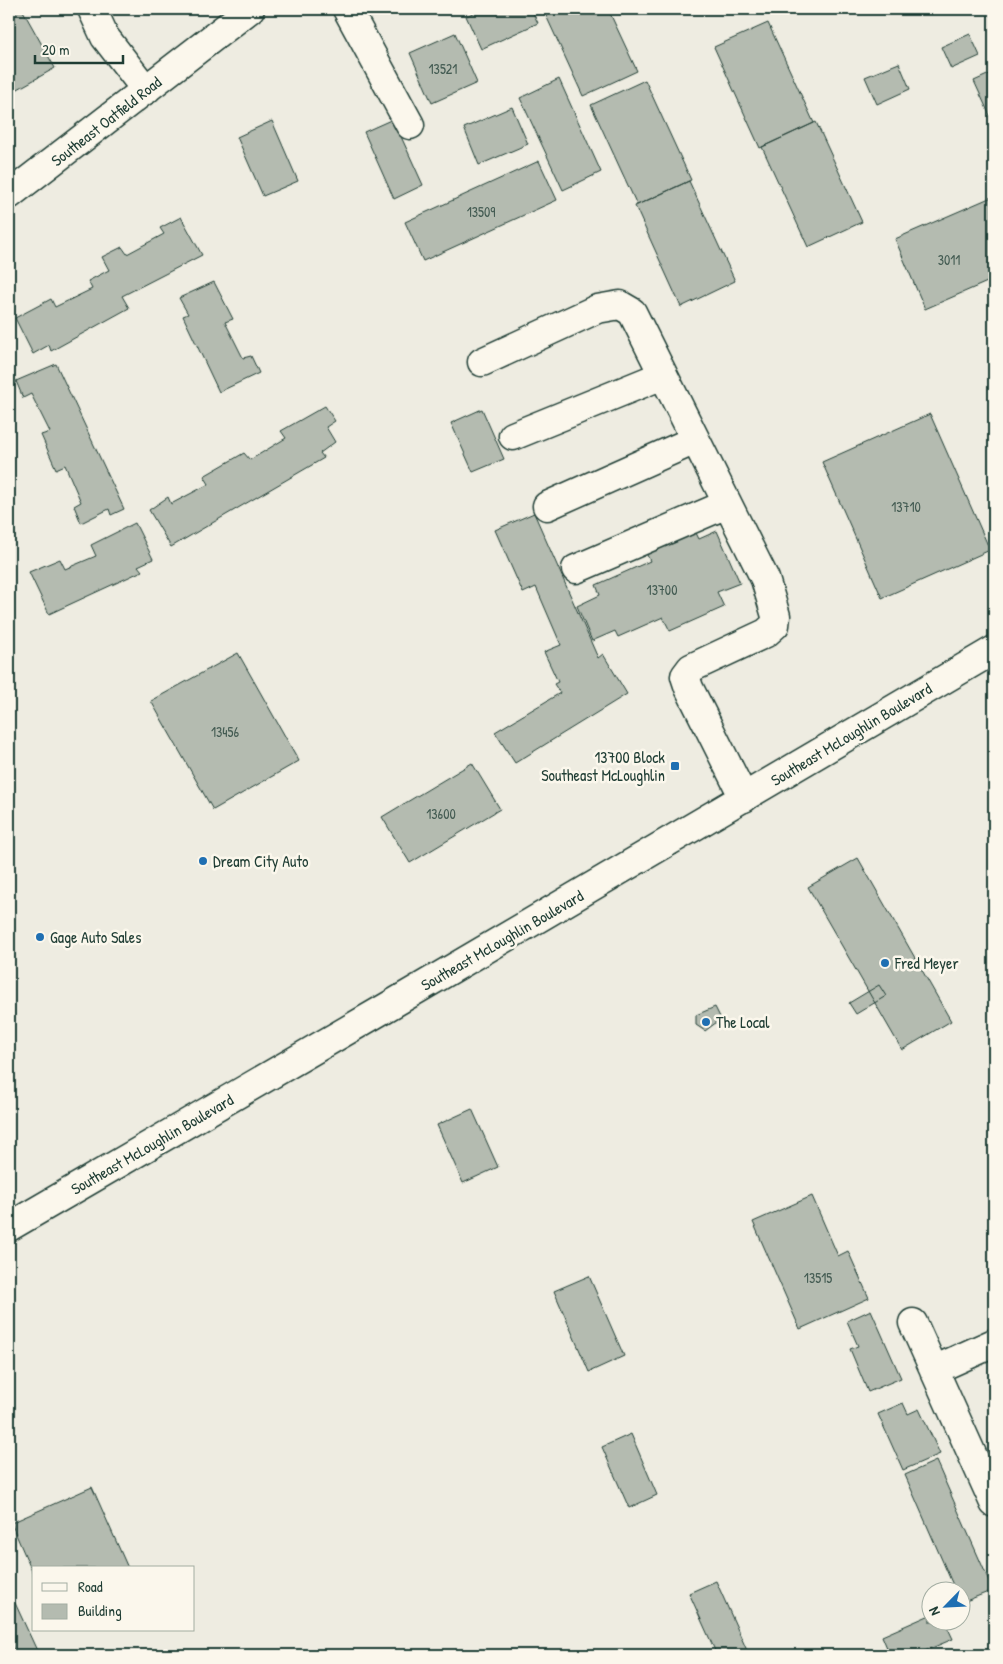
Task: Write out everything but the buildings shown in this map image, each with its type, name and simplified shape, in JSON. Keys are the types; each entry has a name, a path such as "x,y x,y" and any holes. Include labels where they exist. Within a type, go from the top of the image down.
{"main road":[{"path":"92,9 105,37 146,90"},
{"name":"Southeast Oatfield Road","path":"9,196 250,9"},
{"path":"347,9 410,125"},
{"path":"482,362 597,309 620,306 632,312 765,579 776,616 775,624 766,633 691,668 685,676 689,688 744,798"},
{"path":"513,436 663,375"},
{"path":"547,506 695,440"},
{"path":"576,569 727,504"},
{"name":"Southeast McLoughlin Boulevard","path":"9,1226 744,798 994,650"},
{"path":"912,1323 994,1502"},
{"path":"934,1370 994,1343"}],"place":[{"name":"13700 Block Southeast McLoughlin","path":"675,766"},
{"name":"Dream City Auto","path":"203,861"},
{"name":"Gage Auto Sales","path":"40,937"},
{"name":"Fred Meyer","path":"885,963"},
{"name":"The Local","path":"706,1022"}]}
